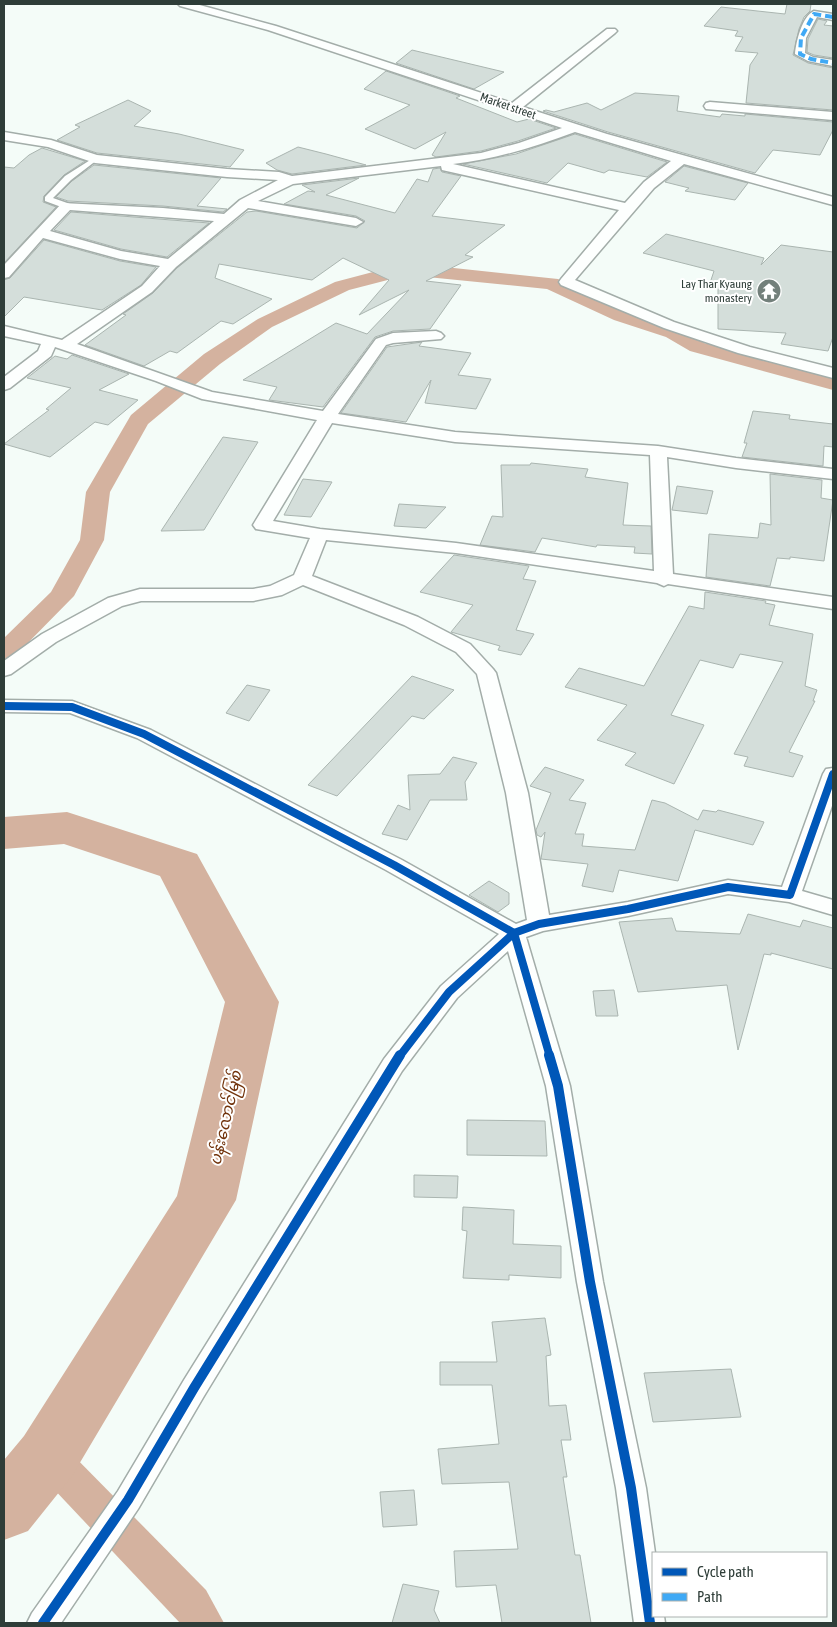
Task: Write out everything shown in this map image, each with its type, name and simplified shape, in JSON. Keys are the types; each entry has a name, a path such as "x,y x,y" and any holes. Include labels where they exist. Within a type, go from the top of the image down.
{"street":[{"name":"Market street","path":"184,4 272,28 574,128 681,160 833,201"},
{"path":"833,17 814,14 801,38 800,54 811,59 833,63"},
{"path":"514,108 611,30"},
{"path":"710,106 833,116"},
{"path":"4,385 57,343 147,289 171,264 225,218 245,203 277,185 291,180 481,157 524,146 574,128"},
{"path":"4,136 51,144 95,159 227,173 279,176 291,180"},
{"path":"681,160 649,185 566,282 669,325 744,350 833,373"},
{"path":"434,164 628,208"},
{"path":"245,203 356,222"},
{"path":"4,274 67,206 225,218"},
{"path":"40,233 120,255 171,264"},
{"path":"4,331 57,343 162,378 208,396 327,417 455,437 658,451 736,463 833,474"},
{"path":"436,336 392,338 381,342 327,417 262,525 320,534 456,548 664,580 833,603"},
{"path":"658,451 664,580"},
{"path":"4,670 49,638 115,602 140,595 253,595 275,591 302,578 320,534"},
{"path":"302,578 411,620 463,648 486,673 517,793 539,924"},
{"path":"4,706 72,706 144,734 394,865 514,933 558,1086 590,1282 631,1488 650,1623"},
{"path":"790,896 833,774"},
{"path":"43,1623 128,1500 194,1388 393,1064 449,992 514,933 539,924 628,909 728,887 790,896 833,908"}],"lane":[{"path":"67,206 48,199 68,178 95,159"}],"building":[{"path":"787,4 811,4 810,11 804,17 799,29 793,55 808,63 833,68 833,110 746,103 750,65 758,53 735,51 743,37 735,36 738,31 704,26 721,7 785,14"},
{"path":"818,19 827,21 824,25 833,26 833,58 807,52 808,39"},
{"path":"412,50 504,72 474,89 396,63"},
{"path":"386,71 460,96 456,98 517,122 529,119 556,128 481,151 436,157 432,155 446,132 415,149 365,129 410,105 364,89"},
{"path":"635,93 679,96 677,111 720,117 722,114 745,116 745,114 833,122 833,130 820,155 773,150 755,173 608,132 543,111 554,112 587,103 601,110"},
{"path":"128,100 151,111 134,126 179,134 244,150 230,167 97,153 57,140 80,127 75,125"},
{"path":"575,134 667,162 647,177 609,170 604,173 568,163 547,183 463,164 516,154"},
{"path":"298,147 366,165 292,174 277,170 266,163"},
{"path":"42,148 85,161 64,175 44,196 43,202 56,207 4,263 4,167 14,168 29,155"},
{"path":"94,165 221,178 197,206 227,209 223,212 163,206 68,201 56,197 72,181"},
{"path":"684,166 748,183 735,200 685,191 689,188 665,182"},
{"path":"440,168 442,172 461,176 432,216 505,225 465,255 473,257 426,281 461,285 430,329 393,331 375,337 323,407 269,400 277,387 243,380 336,323 367,334 409,290 359,315 389,280 343,258 312,280 219,264 215,278 272,299 233,324 221,321 177,353 170,351 144,366 85,345 126,315 123,314 153,293 177,268 247,212 256,211 357,228 365,221 356,216 284,204 308,191 315,192 302,185 359,178 326,195 395,213 417,179 428,182 433,169"},
{"path":"71,212 209,223 167,257 121,249 54,230"},
{"path":"666,234 764,258 761,265 781,245 833,252 833,337 828,351 781,344 786,333 718,329 718,287 709,286 714,271 643,253"},
{"path":"44,240 120,261 156,267 141,285 102,310 24,297 4,317 4,280 10,278"},
{"path":"422,342 419,346 471,353 458,375 491,379 476,409 425,403 431,380 406,422 341,413 387,347"},
{"path":"72,355 129,374 99,390 138,400 108,425 95,422 50,457 4,444 49,410 46,409 71,388 27,378 55,356 67,359"},
{"path":"753,411 790,415 789,419 833,424 833,447 824,446 823,466 742,457 747,443 744,443"},
{"path":"223,437 258,442 204,530 161,531"},
{"path":"531,463 588,469 585,477 628,483 623,525 651,526 652,554 634,553 635,547 597,545 596,547 542,538 535,552 480,545 492,516 503,517 501,465 530,465"},
{"path":"770,474 822,480 821,498 833,500 824,561 790,557 790,559 777,558 770,586 706,577 709,534 758,538 760,523 771,525"},
{"path":"303,479 332,482 311,517 284,515"},
{"path":"677,486 713,491 707,514 672,510"},
{"path":"399,504 446,507 426,528 394,526"},
{"path":"454,555 529,566 523,579 536,581 516,630 534,634 521,655 498,650 500,646 451,632 473,605 420,592"},
{"path":"705,592 766,601 765,603 775,605 769,625 813,634 805,686 817,690 813,701 815,701 789,752 803,756 793,777 744,766 748,757 734,754 783,662 740,654 733,668 700,660 671,715 704,725 674,784 625,765 636,753 597,740 627,705 565,687 579,668 644,686 689,606 704,609"},
{"path":"412,676 454,690 424,719 412,716 337,796 308,785"},
{"path":"247,685 270,690 249,721 226,713"},
{"path":"453,757 477,763 465,782 467,800 430,800 407,840 382,834 398,805 410,810 408,775 440,774"},
{"path":"545,767 584,780 569,800 586,803 575,834 584,834 582,846 635,850 652,800 665,803 698,820 703,810 716,812 718,810 764,822 753,845 695,830 678,881 619,870 613,892 582,886 588,864 541,859 545,832 541,837 537,835 536,830 551,793 530,786"},
{"path":"489,881 509,893 509,904 498,912 469,895"},
{"path":"748,914 800,927 803,920 833,928 833,969 771,953 771,955 764,954 738,1050 727,985 638,992 619,922 672,918 676,931 740,934"},
{"path":"614,990 618,1016 596,1016 593,991"},
{"path":"467,1120 545,1121 547,1156 467,1155"},
{"path":"414,1175 458,1176 457,1198 414,1197"},
{"path":"463,1207 514,1210 513,1244 561,1246 561,1278 509,1275 509,1280 463,1278 467,1231 462,1230"},
{"path":"545,1318 551,1355 546,1356 549,1406 566,1405 571,1440 561,1440 567,1477 563,1477 575,1555 580,1555 591,1623 502,1623 496,1585 456,1587 454,1551 518,1549 509,1482 442,1484 438,1449 499,1444 492,1385 440,1385 440,1362 497,1362 492,1322"},
{"path":"731,1369 741,1417 653,1422 644,1373"},
{"path":"414,1490 417,1525 383,1527 380,1492"},
{"path":"403,1584 439,1591 434,1610 440,1623 392,1623"}],"waterway":[{"path":"4,652 61,596 92,540 98,492 139,420 212,359 265,323 342,286 407,269 551,283 621,316 673,333 697,347 833,384"},
{"name":"ပန်းလောင်မြစ်","path":"4,833 67,828 179,865 252,1002 206,1200 48,1456 4,1510"},
{"path":"48,1456 191,1604 203,1623"}],"marked path":[{"path":"833,17 814,14 801,38 800,54 811,59 833,63"}],"cycle path":[{"path":"4,706 72,707 144,734 394,865 514,933 558,1086 590,1282 631,1488 650,1623"},
{"path":"43,1623 128,1500 194,1388 393,1065 449,992 514,933 539,924 628,909 728,887 790,895 833,774"}],"place":[{"name":"Lay Thar Kyaung monastery","path":"769,291"}]}
